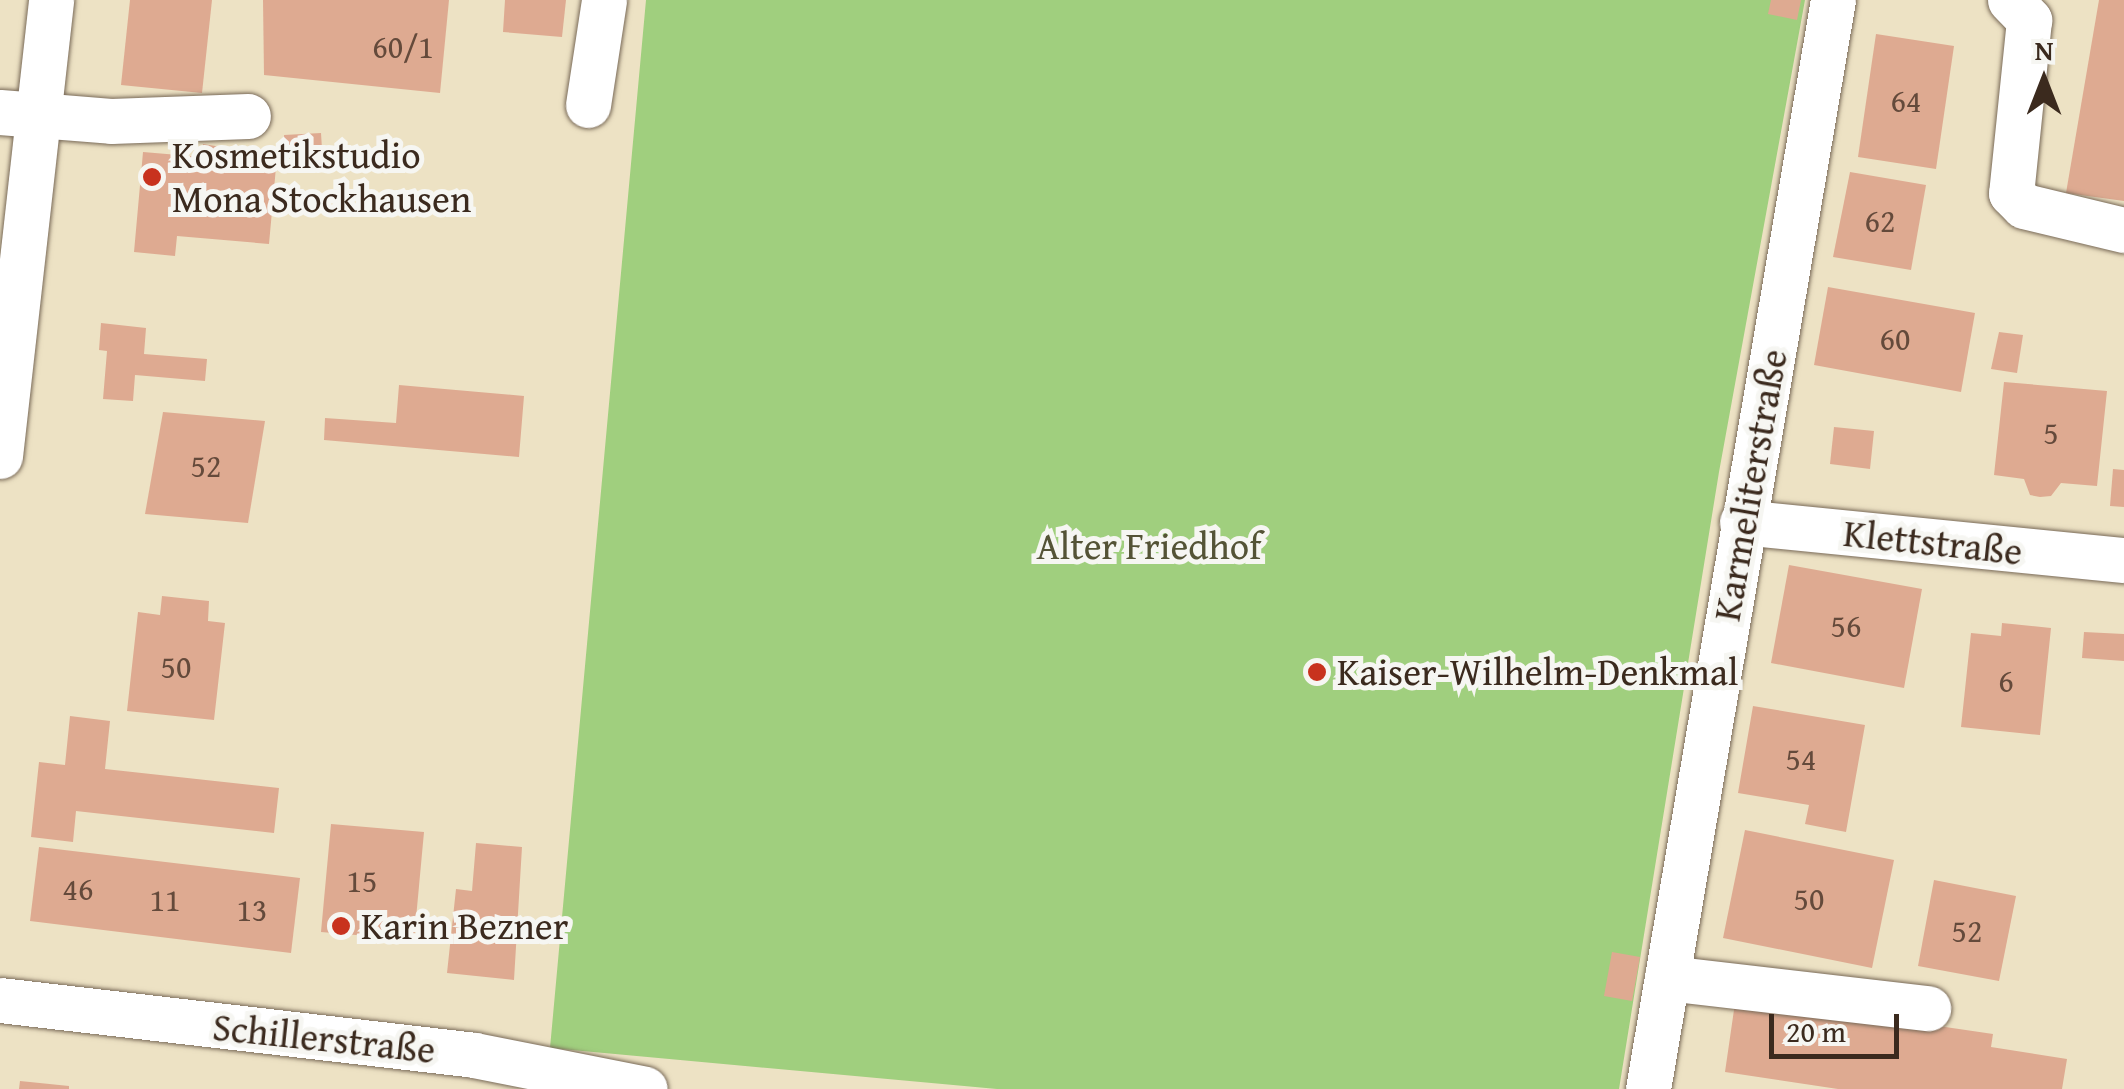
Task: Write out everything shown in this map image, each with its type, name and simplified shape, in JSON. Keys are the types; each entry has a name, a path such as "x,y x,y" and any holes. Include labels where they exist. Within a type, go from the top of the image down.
{"street":[{"path":"0,456 20,115 51,0"},
{"path":"588,105 604,0"},
{"name":"Karmeliterstraße","path":"1648,1089 1833,0"},
{"path":"2010,0 2029,20 2011,193 2024,206 2124,230"},
{"path":"20,115 248,116"},
{"name":"Klettstraße","path":"1742,522 2124,560"},
{"path":"1666,978 1928,1008"},
{"name":"Schillerstraße","path":"0,1000 474,1055 645,1089"}],"green space":[{"name":"Alter Friedhof","path":"646,0 1805,0 1719,472 1619,1089 997,1089 550,1048"}],"building":[{"path":"130,0 212,0 202,93 121,85"},
{"path":"263,0 449,0 440,93 264,75"},
{"path":"505,0 566,0 562,37 503,32"},
{"path":"1771,0 1801,0 1797,20 1768,14"},
{"path":"2099,0 2124,0 2124,201 2066,193"},
{"path":"1876,34 1954,46 1936,169 1858,157"},
{"path":"321,133 322,149 285,152 284,135"},
{"path":"203,144 277,156 269,244 177,236 175,256 134,252 143,152 202,157"},
{"path":"1850,172 1926,185 1911,270 1833,257"},
{"path":"1828,287 1975,313 1961,392 1814,365"},
{"path":"101,323 146,328 144,354 207,359 205,381 135,375 133,401 103,399 107,351 99,350"},
{"path":"1999,332 2023,335 2017,373 1991,369"},
{"path":"2004,382 2107,391 2097,486 2061,483 2051,496 2040,497 2030,495 2024,479 1994,475"},
{"path":"399,385 524,396 519,457 324,440 325,418 396,423"},
{"path":"163,412 265,421 248,523 145,514"},
{"path":"1834,427 1874,431 1870,469 1830,464"},
{"path":"2113,469 2124,470 2124,507 2110,506"},
{"path":"1789,565 1922,589 1904,688 1771,663"},
{"path":"162,596 209,601 208,621 225,623 214,720 127,711 138,612 160,615"},
{"path":"2002,623 2051,628 2040,735 1961,727 1971,633 2001,636"},
{"path":"2084,632 2124,634 2124,661 2082,658"},
{"path":"1753,706 1865,725 1846,832 1805,824 1809,805 1738,793"},
{"path":"70,716 110,721 105,769 279,788 274,833 76,811 73,842 31,837 39,762 65,765"},
{"path":"331,824 424,832 414,940 321,932"},
{"path":"1745,830 1894,860 1872,968 1723,938"},
{"path":"476,843 522,847 514,980 447,973 456,889 472,891"},
{"path":"39,847 300,878 291,953 30,921"},
{"path":"1934,880 2016,896 1999,981 1918,966"},
{"path":"1612,952 1640,957 1632,1001 1604,996"},
{"path":"1735,1003 1809,1007 1993,1034 1991,1047 2067,1059 2062,1089 1838,1089 1725,1072"},
{"path":"20,1081 69,1086 69,1089 19,1089"}],"place":[{"name":"Kosmetikstudio Mona Stockhausen","path":"152,177"},
{"name":"Kaiser-Wilhelm-Denkmal","path":"1317,672"},
{"name":"Karin Bezner","path":"341,926"}]}
